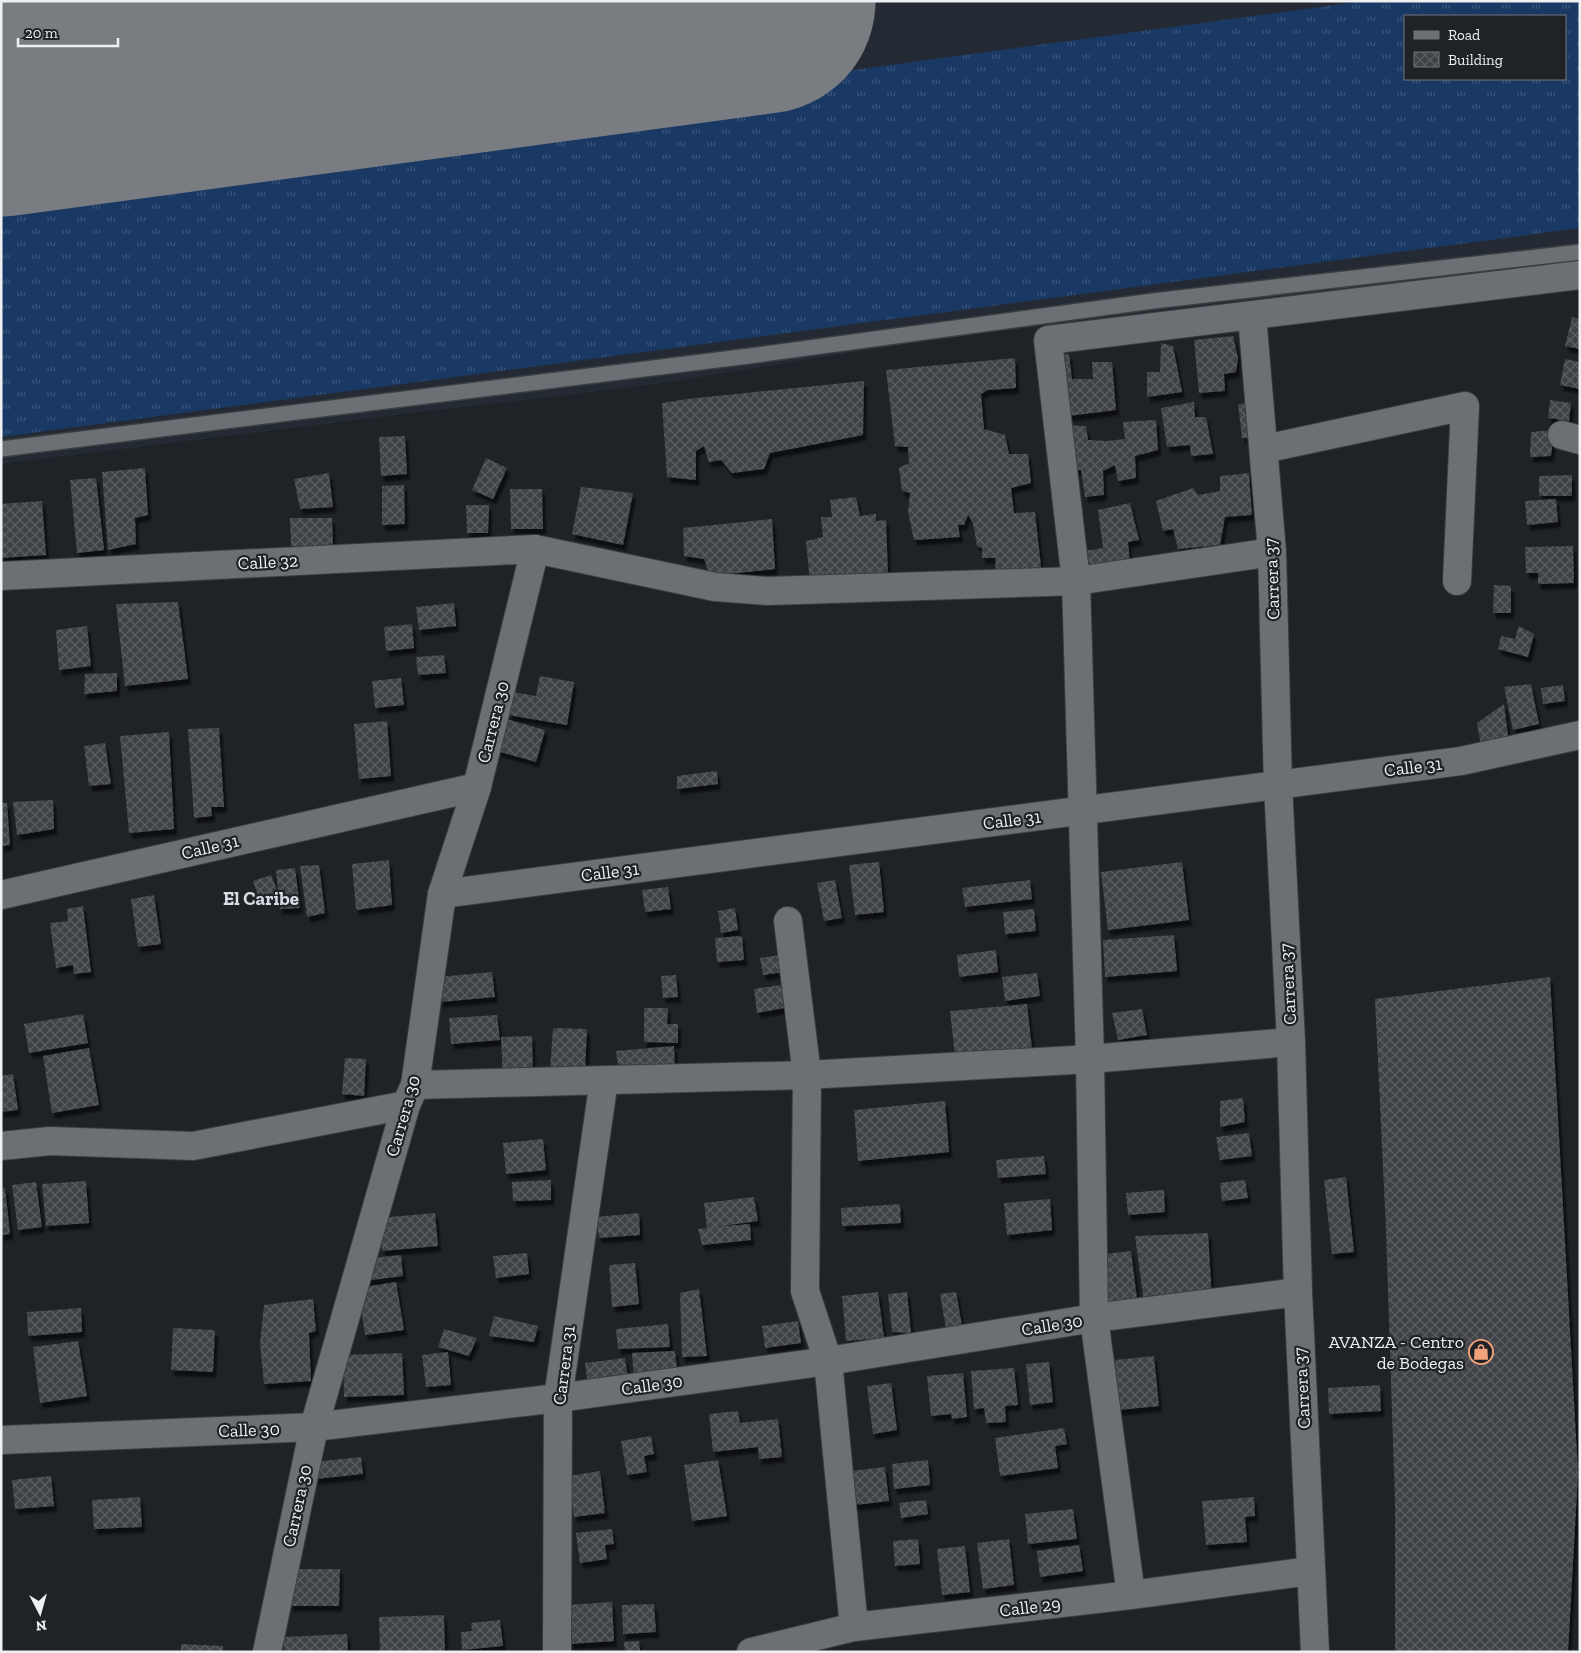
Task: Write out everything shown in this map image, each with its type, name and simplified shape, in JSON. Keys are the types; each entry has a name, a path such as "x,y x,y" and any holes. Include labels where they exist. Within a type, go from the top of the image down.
{"street":[{"path":"1131,1595 1094,1318 1090,1059 1076,581 1048,340 1580,275"},
{"name":"Carrera 37","path":"1252,316 1272,552 1278,785 1292,1042 1298,1292 1315,1652"},
{"path":"1264,449 1465,406 1456,581"},
{"name":"Calle 32","path":"1,576 535,549 715,587 768,591 1076,581 1272,552"},
{"name":"Carrera 30","path":"267,1652 314,1427 410,1095 442,894 477,787 535,549"},
{"name":"Calle 31","path":"442,894 1461,761 1580,735"},
{"name":"Calle 31","path":"1,895 477,787"},
{"path":"788,921 807,1075 805,1291 828,1361 854,1627"},
{"path":"1,1146 50,1141 193,1146 410,1095 604,1080 807,1075 1090,1059 1292,1042"},
{"name":"Carrera 31","path":"556,1652 558,1398 604,1080"},
{"name":"Calle 30","path":"1,1440 314,1427 558,1398 828,1361 1094,1318 1298,1292"},
{"name":"Calle 29","path":"751,1652 854,1627 1131,1595 1310,1571"}],"lane":[{"path":"1,449 748,356 1153,300 1580,252"}],"shaded area":[{"path":"1,1 1580,1 1580,264 1369,292 972,333 670,382 1,464"}],"green space":[{"path":"1,1 238,1 1,33"},
{"path":"1365,1 1580,1 1580,228 1,437 1,185"}],"building":[{"path":"1572,317 1580,319 1580,349 1565,346"},
{"path":"1233,336 1238,358 1236,372 1224,374 1225,391 1199,393 1194,340"},
{"path":"1161,343 1173,346 1182,392 1147,397 1147,372 1160,372"},
{"path":"1069,354 1072,379 1093,379 1092,362 1112,362 1116,410 1060,417 1053,356"},
{"path":"1015,358 1016,388 988,390 981,394 984,429 1005,435 1009,454 1028,454 1031,483 1011,488 1014,513 1035,512 1042,576 996,577 995,558 982,558 982,548 977,546 973,523 968,515 964,525 958,525 960,537 914,540 908,512 910,493 902,491 899,468 909,463 908,447 895,446 886,370"},
{"path":"1565,359 1580,362 1580,389 1560,385"},
{"path":"864,381 863,435 770,453 764,469 732,473 721,460 709,462 704,446 696,451 696,480 667,477 662,403"},
{"path":"1550,400 1571,403 1569,421 1548,418"},
{"path":"1194,402 1195,417 1206,417 1213,454 1191,456 1190,445 1167,447 1161,408"},
{"path":"1255,403 1259,439 1242,438 1238,404"},
{"path":"1156,420 1158,450 1135,456 1136,478 1118,481 1115,465 1103,471 1104,495 1085,497 1081,470 1069,470 1062,425 1086,426 1088,440 1107,441 1125,439 1123,422"},
{"path":"1554,430 1551,456 1530,457 1531,432"},
{"path":"405,436 407,474 381,476 379,437"},
{"path":"486,458 507,468 493,499 472,490"},
{"path":"145,468 148,515 135,518 136,544 108,550 102,472"},
{"path":"329,473 333,507 300,509 294,479"},
{"path":"1249,473 1252,515 1225,517 1220,545 1178,549 1173,529 1163,531 1156,501 1193,488 1198,495 1220,491 1220,476"},
{"path":"1572,475 1572,496 1539,496 1539,476"},
{"path":"96,478 104,550 77,553 70,480"},
{"path":"404,485 405,524 382,525 382,486"},
{"path":"581,487 633,493 623,545 572,534"},
{"path":"510,489 542,489 543,529 511,529"},
{"path":"856,497 860,516 876,514 876,521 886,520 888,576 810,582 806,541 823,537 821,517 832,517 830,500"},
{"path":"1556,499 1558,522 1527,525 1525,501"},
{"path":"42,501 46,555 1,558 1,504"},
{"path":"1130,503 1139,540 1128,542 1130,562 1078,568 1077,552 1103,548 1098,510"},
{"path":"466,505 489,505 488,533 467,533"},
{"path":"290,518 332,518 333,546 291,546"},
{"path":"772,519 775,569 710,576 704,559 684,556 683,528"},
{"path":"1573,546 1574,583 1538,584 1538,573 1526,573 1525,547"},
{"path":"1494,585 1511,586 1511,613 1493,613"},
{"path":"178,602 188,679 125,686 116,604"},
{"path":"454,603 456,626 419,630 416,607"},
{"path":"412,624 414,648 386,651 384,627"},
{"path":"87,626 91,666 59,670 56,630"},
{"path":"1519,626 1534,634 1528,657 1498,649 1501,636 1515,639"},
{"path":"444,655 446,673 418,675 416,657"},
{"path":"117,673 117,691 84,694 85,674"},
{"path":"540,676 574,682 567,725 508,715 512,692 536,696"},
{"path":"401,678 404,705 375,708 372,681"},
{"path":"1531,684 1539,724 1513,730 1504,687"},
{"path":"1563,685 1565,701 1543,704 1541,688"},
{"path":"1504,704 1509,743 1481,746 1477,723"},
{"path":"506,719 545,730 536,762 497,751"},
{"path":"387,721 391,776 359,779 354,724"},
{"path":"219,728 224,807 211,807 212,816 194,818 188,729"},
{"path":"169,732 174,829 129,833 120,736"},
{"path":"105,743 111,784 89,786 84,746"},
{"path":"717,771 718,784 677,789 677,776"},
{"path":"53,800 54,829 17,835 13,802"},
{"path":"1,803 7,803 10,845 1,846"},
{"path":"389,860 392,905 356,910 352,864"},
{"path":"879,862 884,912 855,915 849,865"},
{"path":"1182,862 1189,920 1108,930 1101,872"},
{"path":"319,865 325,913 307,917 300,866"},
{"path":"295,868 300,908 280,909 276,870"},
{"path":"271,875 278,892 259,899 253,881"},
{"path":"835,880 842,918 824,921 817,883"},
{"path":"1030,880 1032,899 965,907 962,888"},
{"path":"668,887 671,909 645,912 642,890"},
{"path":"154,895 161,944 138,947 131,899"},
{"path":"83,906 91,972 74,974 73,965 56,968 50,923 68,921 67,909"},
{"path":"735,908 738,930 721,933 718,911"},
{"path":"1034,909 1036,931 1005,934 1003,912"},
{"path":"1174,935 1177,971 1105,977 1103,940"},
{"path":"742,936 744,960 717,962 715,938"},
{"path":"996,950 998,972 959,977 957,955"},
{"path":"787,954 790,971 763,975 760,958"},
{"path":"492,972 495,997 440,1002 438,977"},
{"path":"1037,973 1040,996 1005,1001 1002,977"},
{"path":"676,975 678,997 663,998 661,976"},
{"name":"AVANZA - Centro de Bodegas","path":"1550,977 1578,1473 1568,1652 1395,1652 1395,1503 1386,1231 1375,999"},
{"path":"781,985 784,1008 757,1013 754,989"},
{"path":"1027,1004 1033,1058 956,1065 950,1011"},
{"path":"644,1008 668,1008 667,1024 678,1024 678,1043 644,1042"},
{"path":"1142,1009 1147,1035 1118,1040 1112,1013"},
{"path":"83,1014 88,1043 29,1053 24,1024"},
{"path":"497,1015 500,1040 451,1044 449,1018"},
{"path":"553,1028 587,1029 585,1072 550,1071"},
{"path":"532,1036 533,1078 503,1078 501,1037"},
{"path":"674,1046 675,1068 619,1071 616,1051"},
{"path":"89,1048 99,1105 52,1113 43,1056"},
{"path":"345,1058 366,1059 364,1096 342,1094"},
{"path":"13,1074 18,1110 1,1112 1,1076"},
{"path":"1243,1098 1245,1122 1220,1127 1220,1101"},
{"path":"945,1101 949,1152 858,1161 854,1110"},
{"path":"1249,1133 1252,1156 1220,1160 1216,1137"},
{"path":"543,1139 546,1170 506,1174 503,1143"},
{"path":"1044,1156 1046,1174 998,1178 996,1160"},
{"path":"1346,1177 1354,1252 1332,1254 1324,1180"},
{"path":"551,1180 551,1200 513,1201 512,1182"},
{"path":"1245,1180 1248,1198 1222,1201 1220,1183"},
{"path":"86,1181 89,1223 46,1226 42,1184"},
{"path":"36,1182 42,1227 18,1230 12,1185"},
{"path":"5,1188 10,1234 1,1235 1,1189"},
{"path":"1164,1190 1165,1212 1128,1215 1126,1193"},
{"path":"754,1197 758,1221 715,1227 750,1224 751,1240 702,1245 698,1229 707,1228 704,1203"},
{"path":"1050,1199 1052,1230 1007,1235 1004,1203"},
{"path":"900,1204 901,1223 842,1226 841,1208"},
{"path":"435,1213 438,1246 382,1251 379,1218"},
{"path":"639,1213 640,1235 599,1238 596,1217"},
{"path":"1208,1233 1212,1298 1144,1302 1135,1236"},
{"path":"1131,1251 1137,1299 1102,1303 1096,1255"},
{"path":"527,1253 529,1274 496,1278 493,1256"},
{"path":"401,1255 403,1276 364,1281 362,1259"},
{"path":"635,1263 639,1304 612,1307 609,1265"},
{"path":"396,1282 404,1330 365,1335 358,1288"},
{"path":"699,1289 707,1356 682,1357 680,1293"},
{"path":"878,1292 884,1338 846,1341 842,1296"},
{"path":"907,1292 911,1333 892,1332 888,1294"},
{"path":"956,1292 962,1326 946,1329 940,1294"},
{"path":"313,1299 316,1331 309,1333 311,1381 264,1384 260,1343 264,1305"},
{"path":"81,1308 82,1332 28,1336 27,1312"},
{"path":"494,1316 538,1326 534,1342 489,1336"},
{"path":"798,1321 801,1343 765,1348 762,1326"},
{"path":"668,1324 670,1347 618,1349 616,1329"},
{"path":"173,1328 215,1330 213,1372 171,1370"},
{"path":"444,1329 477,1338 469,1356 438,1347"},
{"path":"78,1341 87,1396 40,1403 33,1347"},
{"path":"675,1351 678,1378 634,1382 632,1353"},
{"path":"448,1352 451,1385 426,1387 422,1355"},
{"path":"402,1353 404,1395 344,1397 343,1355"},
{"path":"1154,1356 1159,1406 1119,1410 1115,1360"},
{"path":"625,1358 628,1378 588,1385 585,1363"},
{"path":"1049,1362 1053,1402 1030,1405 1026,1364"},
{"path":"1014,1368 1018,1405 1005,1406 1006,1422 986,1423 984,1408 974,1409 971,1371"},
{"path":"963,1373 967,1417 952,1419 951,1414 931,1416 927,1376"},
{"path":"891,1383 897,1430 873,1434 867,1386"},
{"path":"1380,1385 1381,1411 1329,1414 1328,1388"},
{"path":"738,1411 740,1423 778,1419 782,1457 759,1459 758,1447 713,1452 709,1414"},
{"path":"1064,1428 1067,1444 1055,1446 1058,1468 1000,1476 995,1438"},
{"path":"651,1436 654,1454 644,1456 647,1472 627,1475 621,1441"},
{"path":"361,1457 363,1474 315,1479 313,1462"},
{"path":"718,1460 727,1516 692,1521 684,1465"},
{"path":"928,1460 930,1485 894,1489 892,1464"},
{"path":"885,1467 889,1501 847,1506 843,1472"},
{"path":"600,1471 605,1513 574,1517 569,1476"},
{"path":"51,1476 54,1506 15,1509 12,1480"},
{"path":"140,1497 142,1527 94,1529 92,1500"},
{"path":"1254,1497 1255,1516 1245,1517 1247,1542 1206,1545 1202,1501"},
{"path":"926,1500 928,1514 901,1518 899,1503"},
{"path":"1073,1509 1077,1539 1028,1544 1025,1514"},
{"path":"612,1529 614,1544 605,1545 607,1559 580,1563 576,1533"},
{"path":"918,1539 920,1564 895,1566 893,1541"},
{"path":"1009,1539 1014,1585 983,1589 977,1543"},
{"path":"1079,1545 1083,1571 1040,1577 1037,1551"},
{"path":"965,1546 970,1592 942,1595 937,1549"},
{"path":"290,1569 340,1569 339,1606 290,1606"},
{"path":"612,1602 614,1641 570,1644 567,1605"},
{"path":"654,1604 656,1632 623,1634 622,1605"},
{"path":"444,1615 445,1652 380,1652 379,1617"},
{"path":"500,1620 503,1646 462,1650 461,1632 472,1631 471,1623"},
{"path":"347,1634 348,1652 284,1652 284,1637"},
{"path":"639,1641 640,1652 625,1652 624,1642"},
{"path":"181,1644 223,1646 223,1652 181,1652"}],"runway":[{"path":"1,104 763,1"}],"place":[{"name":"AVANZA - Centro de Bodegas","path":"1481,1352"}],"district":[{"name":"El Caribe","path":"261,898"}]}
